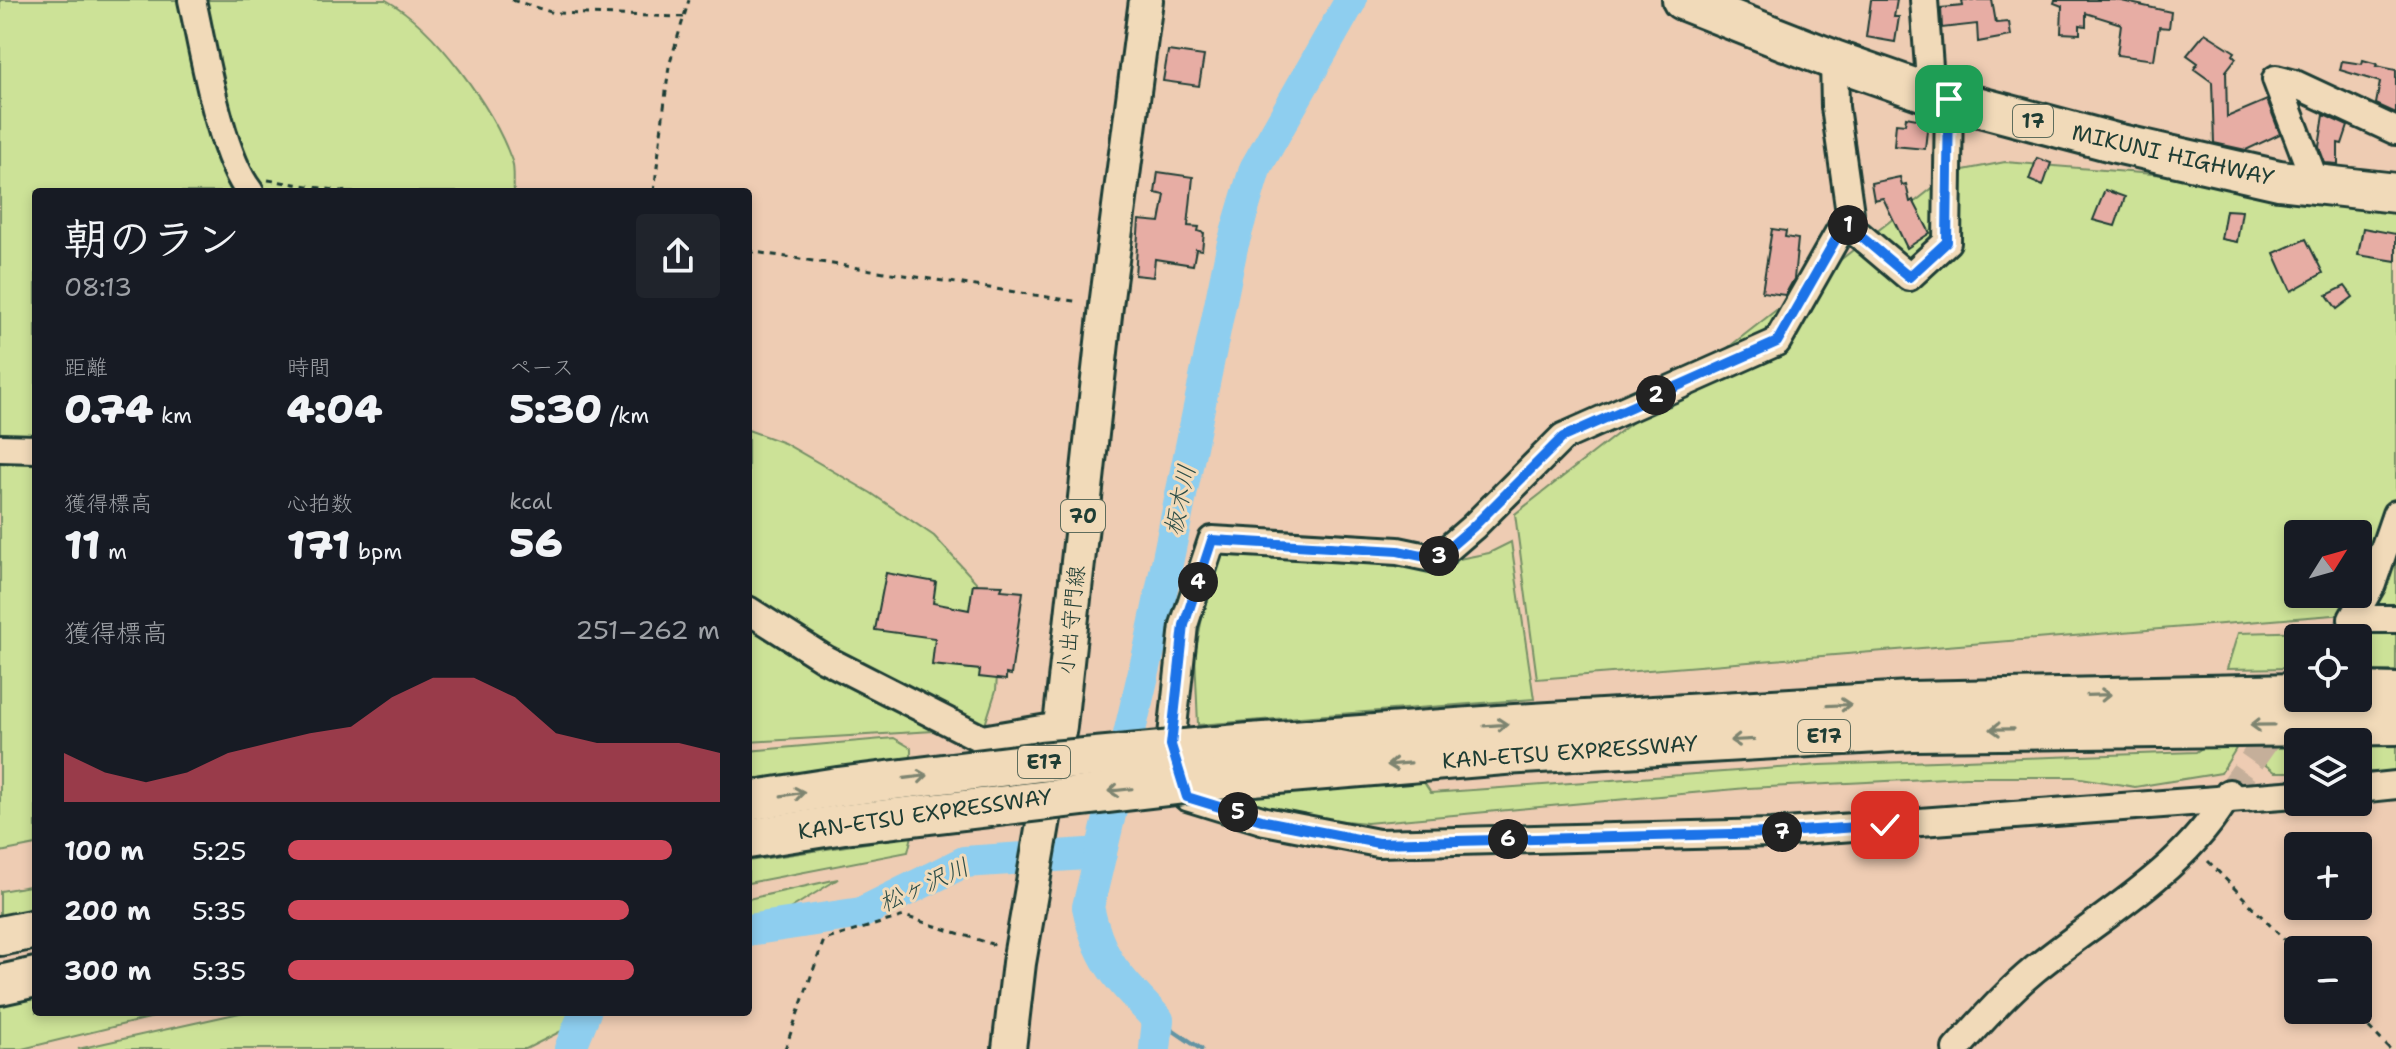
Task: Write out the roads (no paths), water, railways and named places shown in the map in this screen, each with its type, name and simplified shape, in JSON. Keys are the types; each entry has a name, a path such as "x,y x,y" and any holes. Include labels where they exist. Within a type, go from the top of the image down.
{"highway":[{"name":"MIKUNI HIGHWAY","path":"1682,0 1834,60 1940,97 2116,143 2279,180 2396,193"},
{"path":"2372,692 2396,693"},
{"name":"KAN-ETSU EXPRESSWAY","path":"752,838 1050,797 1252,759 1498,725 1909,701 2284,693"},
{"name":"KAN-ETSU EXPRESSWAY","path":"752,800 1041,762 1536,753 1912,731 2396,725"},
{"path":"0,936 32,930"},
{"path":"0,985 32,978"}],"main road":[{"name":"小出守門線","path":"1009,1049 1021,953 1060,726 1106,306 1146,0"}],"street":[{"path":"192,0 215,103 245,184"},
{"path":"1845,223 1909,277 1947,242 1940,97 1924,0"},
{"path":"1834,60 1835,107 1850,213 1777,342 1563,437 1473,527 1436,559 1398,551 1212,540 1184,625 1171,745 1187,797 1265,821 1378,843 1772,833 2284,795"},
{"path":"2316,184 2276,79 2295,84 2396,131"},
{"path":"0,448 32,449"},
{"path":"2396,514 2372,584 2352,619 2396,619"},
{"path":"752,613 825,659 982,739 1060,726"},
{"path":"2372,788 2396,785"},
{"path":"1956,1049 2034,971 2161,874 2191,844 2226,797"}],"waterway":[{"name":"板木川","path":"1155,1049 1158,1020 1113,970 1099,943 1088,907 1150,646 1232,247 1255,169 1351,0"},
{"name":"松ヶ沢川","path":"752,929 861,913 964,862 1101,853"},
{"name":"松ヶ沢川","path":"570,1049 583,1016"},
{"path":"1158,1020 1201,1049"}],"tunnel":[{"path":"2349,624 2352,619"},
{"path":"2229,793 2282,718"}]}
